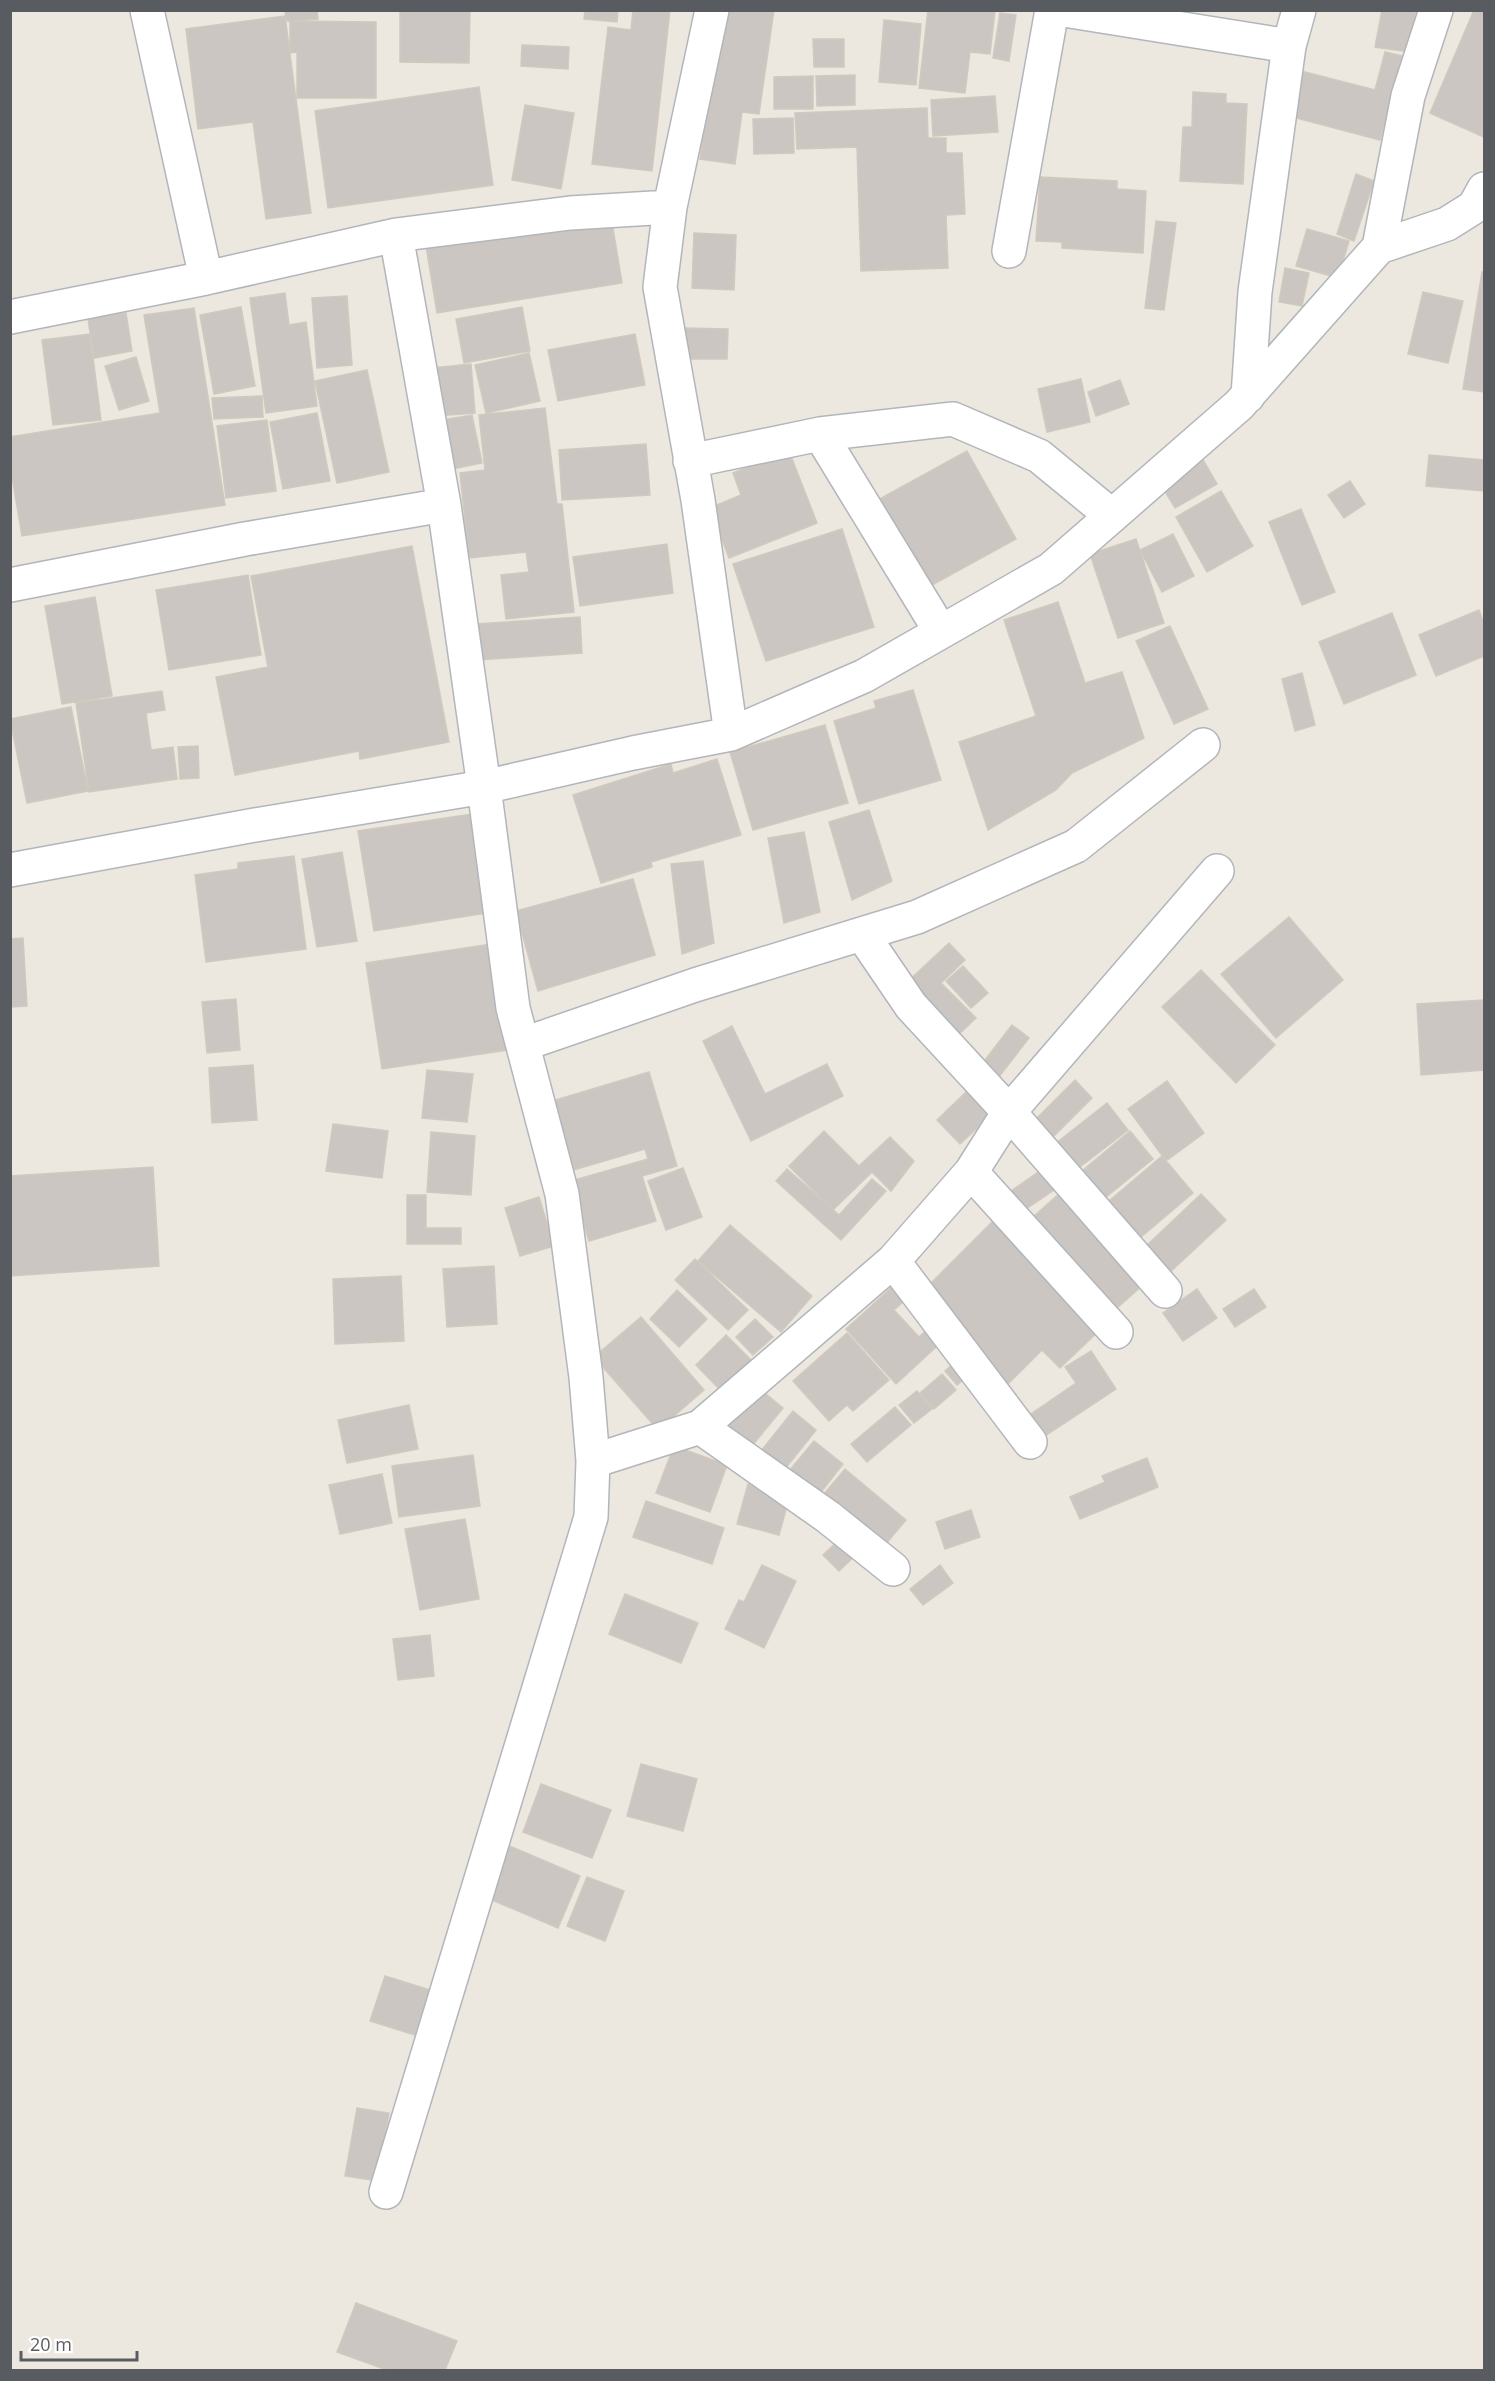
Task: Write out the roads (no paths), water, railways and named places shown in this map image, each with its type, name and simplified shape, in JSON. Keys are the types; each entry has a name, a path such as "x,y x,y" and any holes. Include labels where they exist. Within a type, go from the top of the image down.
{"street":[{"path":"147,10 206,278"},
{"path":"712,10 670,207 660,286 698,500 731,734"},
{"path":"1009,251 1052,10"},
{"path":"1064,10 1108,14 1289,46"},
{"path":"1248,396 1255,292 1289,46 1299,10"},
{"path":"1379,247 1408,96 1436,10"},
{"path":"10,870 255,825 484,788 633,753 731,734 864,676 1051,569 1248,396 1379,247 1447,224 1474,207 1485,189"},
{"path":"10,317 206,278 396,235 570,213 670,207"},
{"path":"386,2192 587,1536 591,1517 593,1461 586,1377 562,1194 513,1008 444,505 396,235"},
{"path":"690,461 819,434 953,419 1039,456 1112,516"},
{"path":"819,434 941,632"},
{"path":"10,585 245,539 444,505"},
{"path":"524,1044 695,985 917,917 1076,846 1203,745"},
{"path":"593,1461 700,1428 893,1261 971,1172 1010,1112 1217,871"},
{"path":"862,934 911,1006 1010,1112 1165,1291"},
{"path":"971,1172 1116,1332"},
{"path":"893,1261 1030,1442"},
{"path":"700,1428 828,1516 893,1569"}]}
